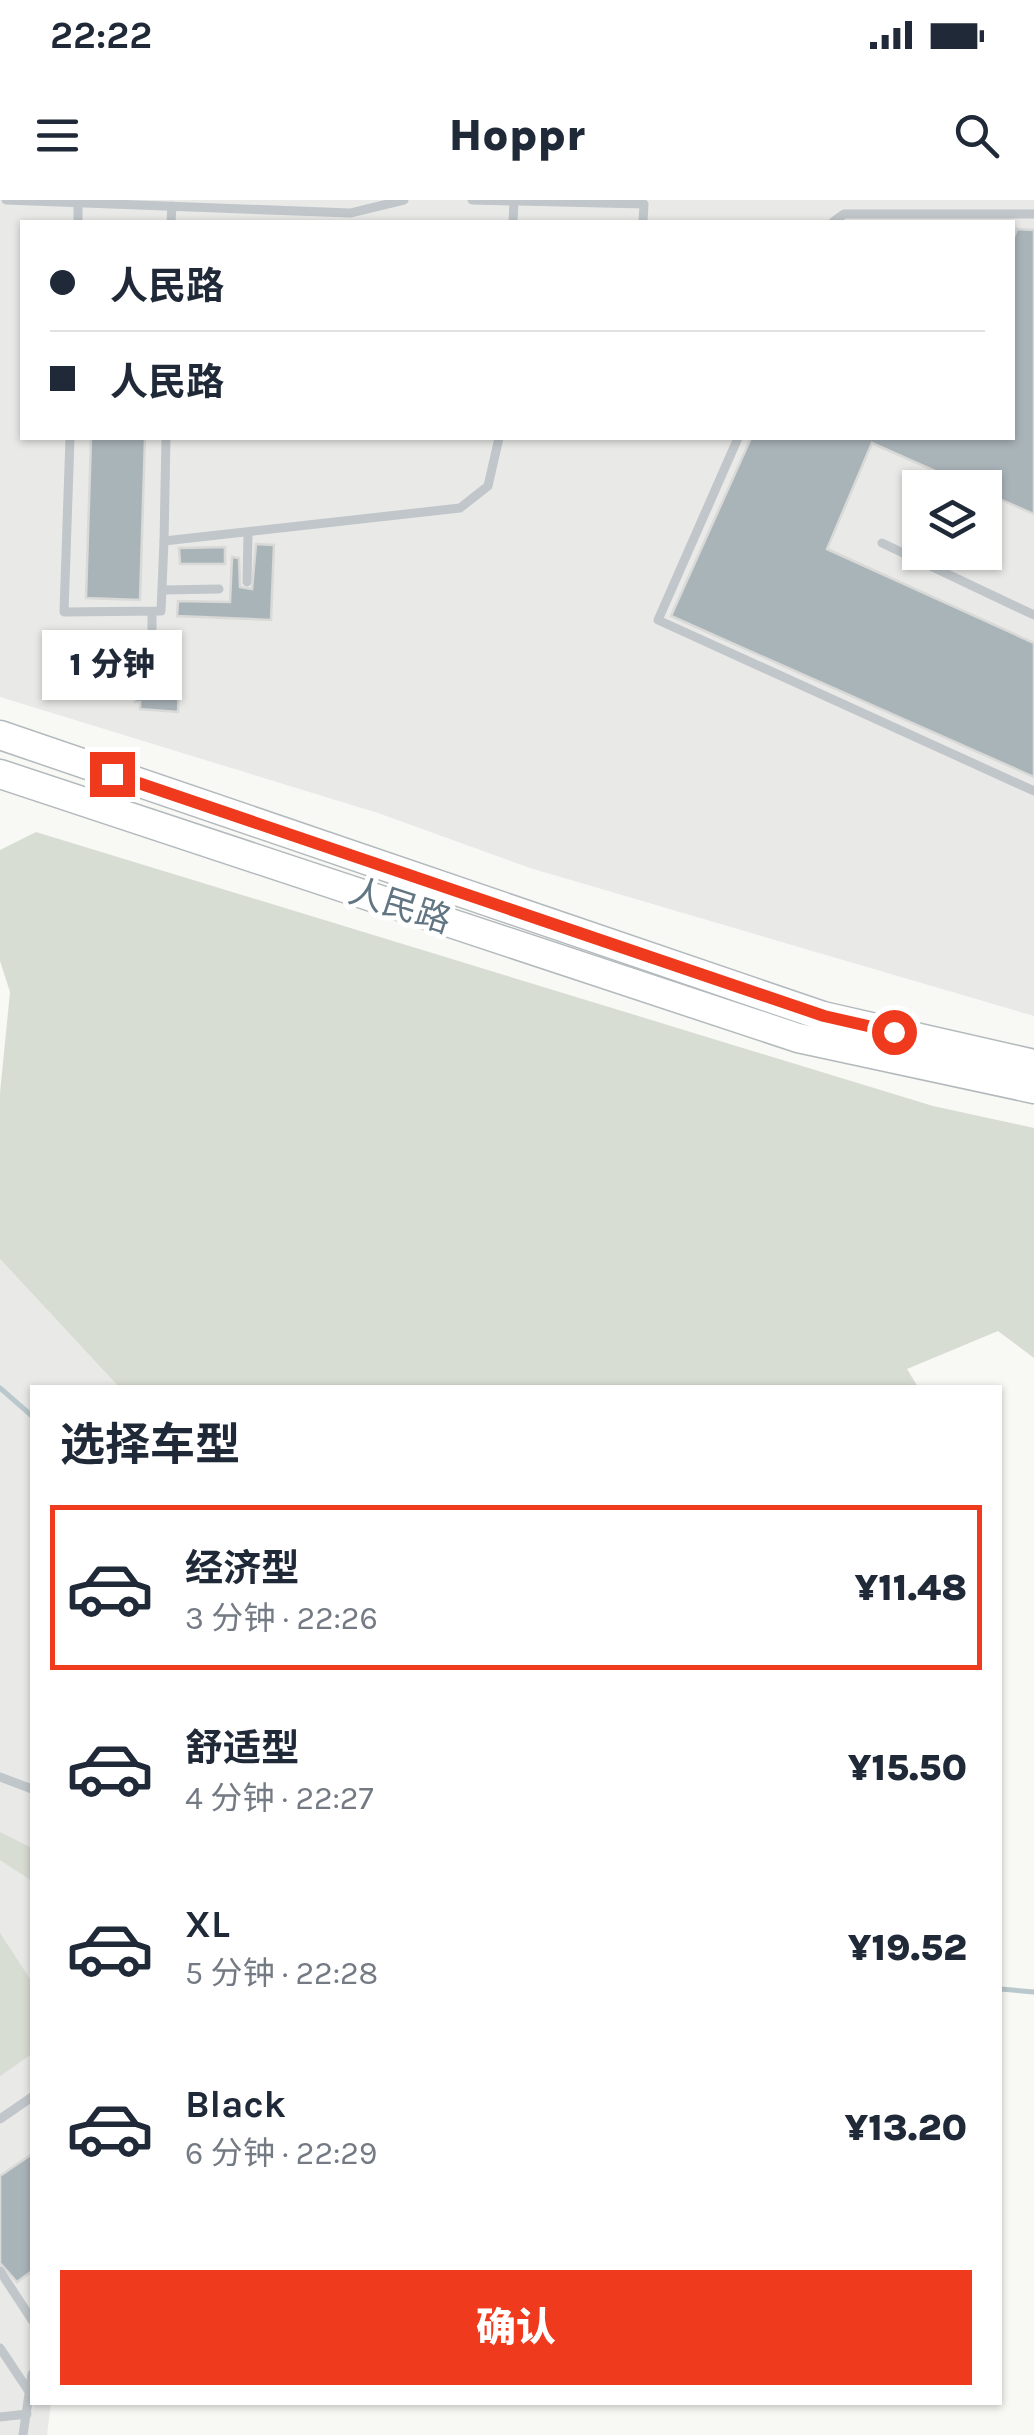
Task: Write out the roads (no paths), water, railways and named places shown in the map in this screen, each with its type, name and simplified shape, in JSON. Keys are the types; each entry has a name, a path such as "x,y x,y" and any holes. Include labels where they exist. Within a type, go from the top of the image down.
{"main road":[{"name":"人民路","path":"0,735 824,1016 1034,1064"},
{"name":"人民路","path":"0,774 798,1038 1034,1090"}],"lane":[{"path":"6,200 350,213 404,200"},
{"path":"472,200 644,204 643,220"},
{"path":"78,203 78,220"},
{"path":"171,220 172,206"},
{"path":"835,220 844,214 941,220 1034,214"},
{"path":"70,440 64,612 162,611 166,440"},
{"path":"164,541 460,508 488,486 499,440"},
{"path":"737,440 658,620 1034,791"},
{"path":"246,582 248,534"},
{"path":"882,543 1034,615"},
{"path":"163,590 219,589"},
{"path":"152,612 152,681"},
{"path":"0,1778 30,1788"},
{"path":"0,2120 30,2098"},
{"path":"0,2272 30,2317"},
{"path":"0,2348 30,2393 24,2435"},
{"path":"0,2417 27,2414"}],"waterway":[{"path":"0,1388 30,1414"},
{"path":"1002,1989 1034,1992"}]}
